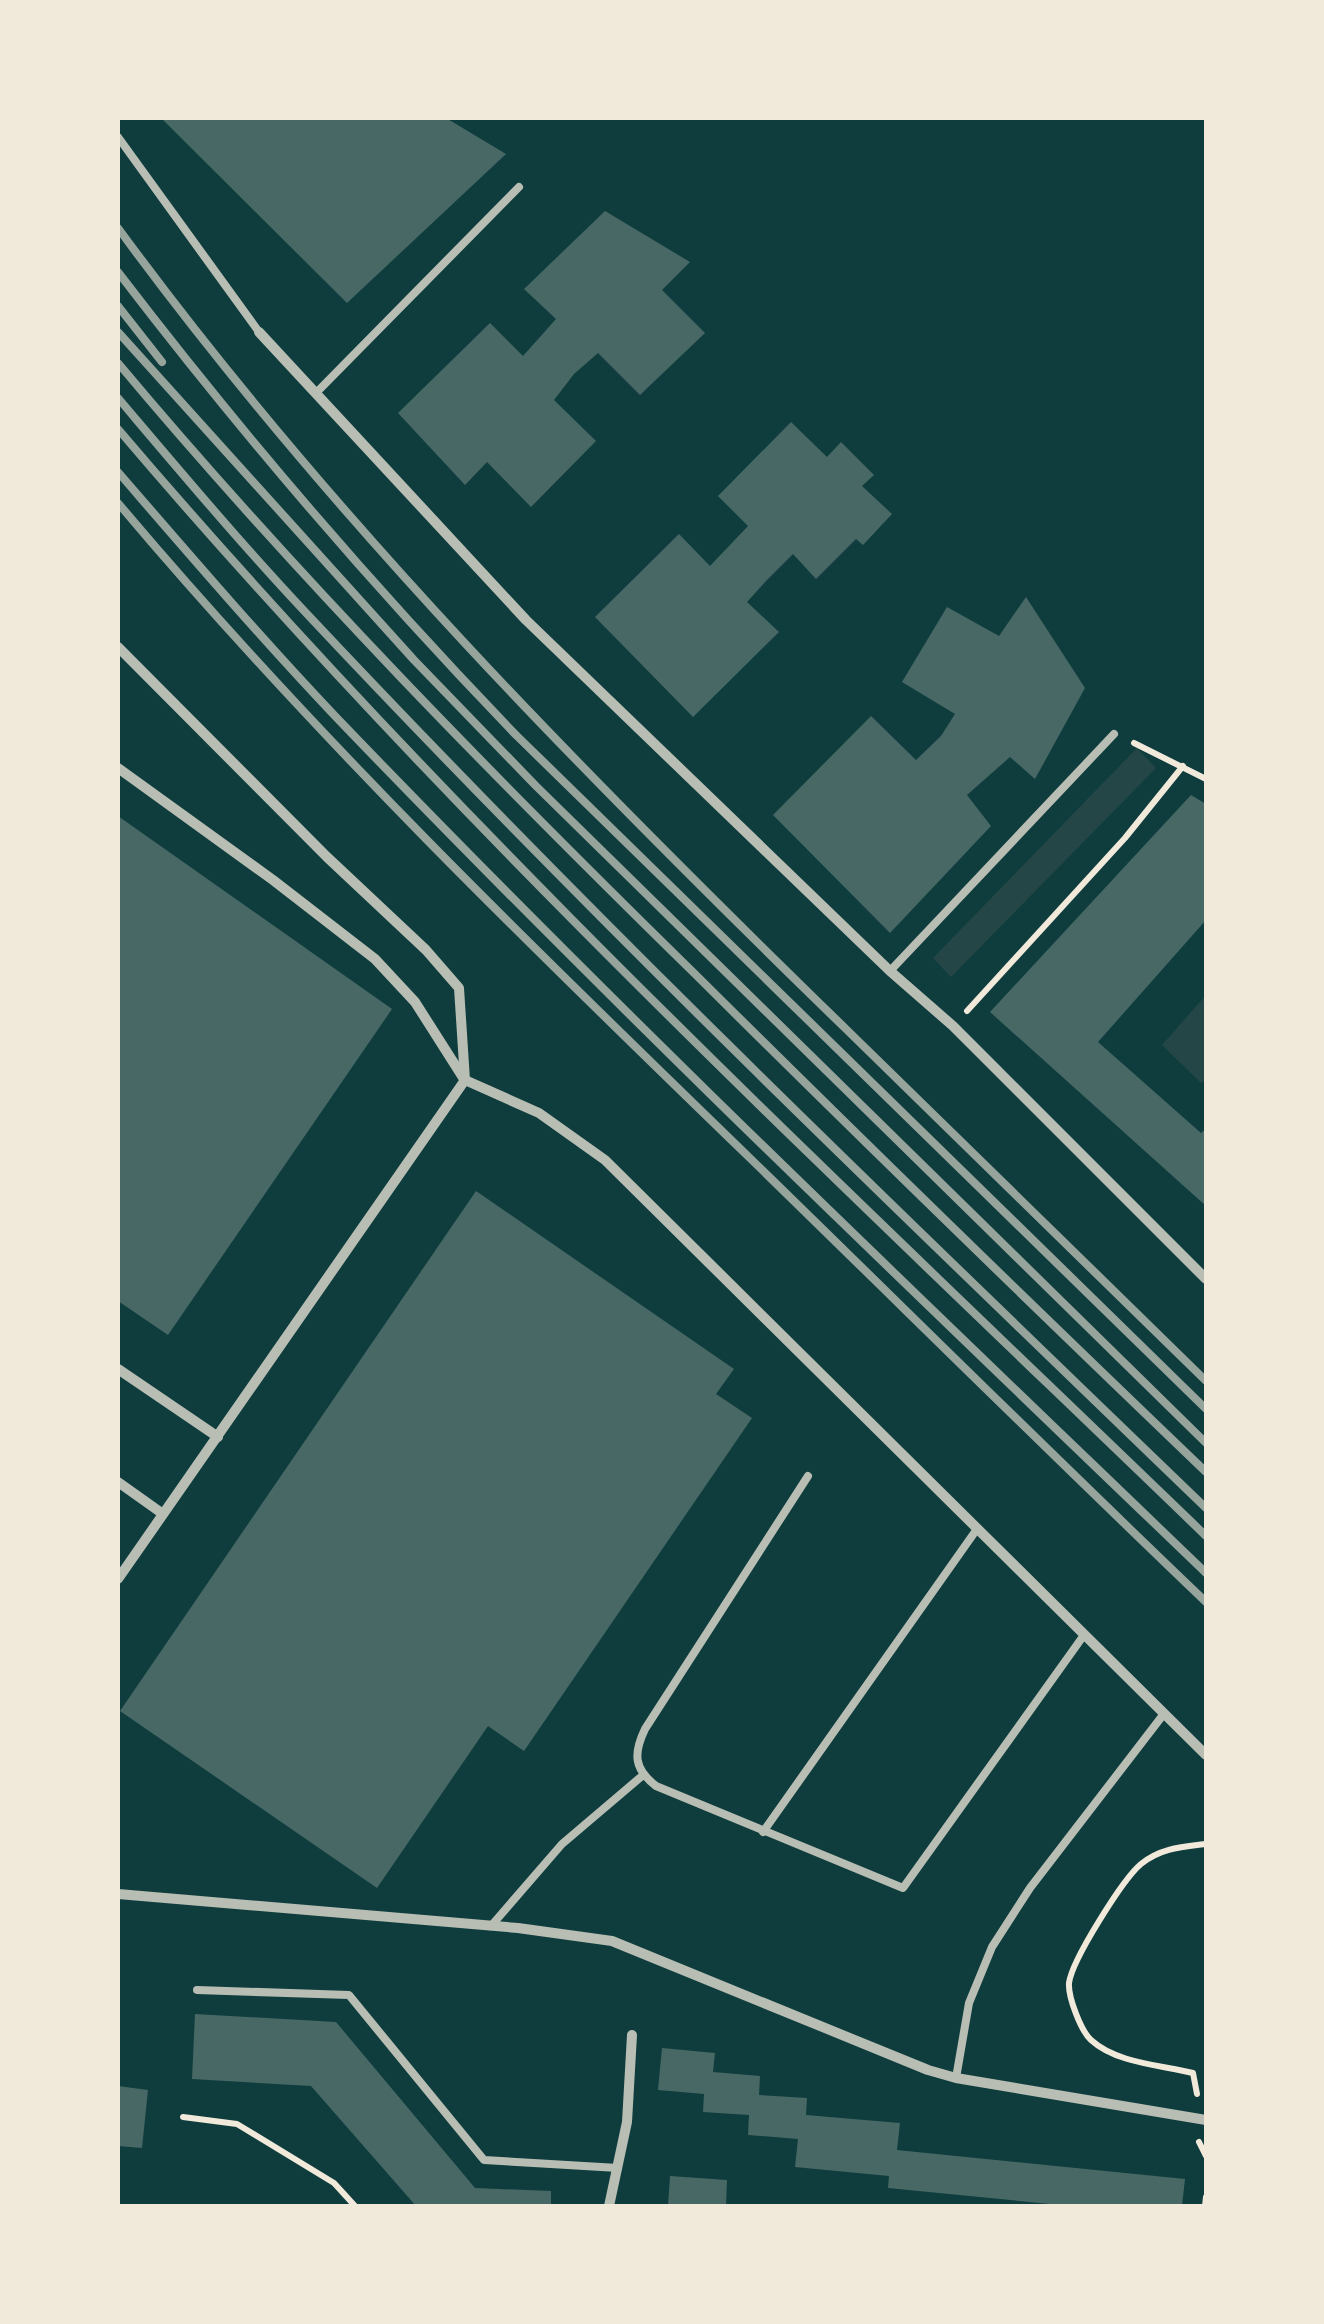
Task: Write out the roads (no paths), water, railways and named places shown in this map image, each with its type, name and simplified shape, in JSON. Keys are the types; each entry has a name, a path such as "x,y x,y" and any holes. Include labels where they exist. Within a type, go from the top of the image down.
{"street":[{"path":"259,332 526,620 890,971 953,1026 1206,1279"},
{"path":"118,646 460,988 465,1080 118,1579"},
{"path":"118,656 131,659"},
{"path":"118,768 376,959 415,1002 465,1080 539,1112 604,1160 1206,1755"},
{"path":"118,1369 218,1437"},
{"path":"118,1482 163,1514"},
{"path":"118,1894 491,1926 612,1942 928,2070 1206,2120"},
{"path":"610,2206 627,2122 632,2035"}],"lane":[{"path":"118,138 259,332"},
{"path":"316,394 519,187"},
{"path":"890,971 1114,734"},
{"path":"808,1476 637,1744 642,1776 656,1786 903,1888 1084,1635"},
{"path":"763,1832 977,1529"},
{"path":"956,2078 970,2003 992,1947 1030,1888 1163,1715"},
{"path":"491,1926 562,1844 642,1776"},
{"path":"198,1990 349,1995 484,2160 618,2168"}],"railway":[{"path":"118,228 286,441 466,644 750,935 1206,1381"},
{"path":"118,272 311,510 517,736 1206,1409"},
{"path":"118,306 162,362"},
{"path":"118,332 414,660 536,786 1206,1443"},
{"path":"118,363 328,600 473,752 823,1101 1206,1472"},
{"path":"118,398 283,589 527,843 751,1067 1206,1508"},
{"path":"118,429 246,575 511,858 787,1132 1206,1536"},
{"path":"118,472 279,656 441,826 766,1149 1206,1573"},
{"path":"118,503 270,675 428,841 1206,1602"}]}
